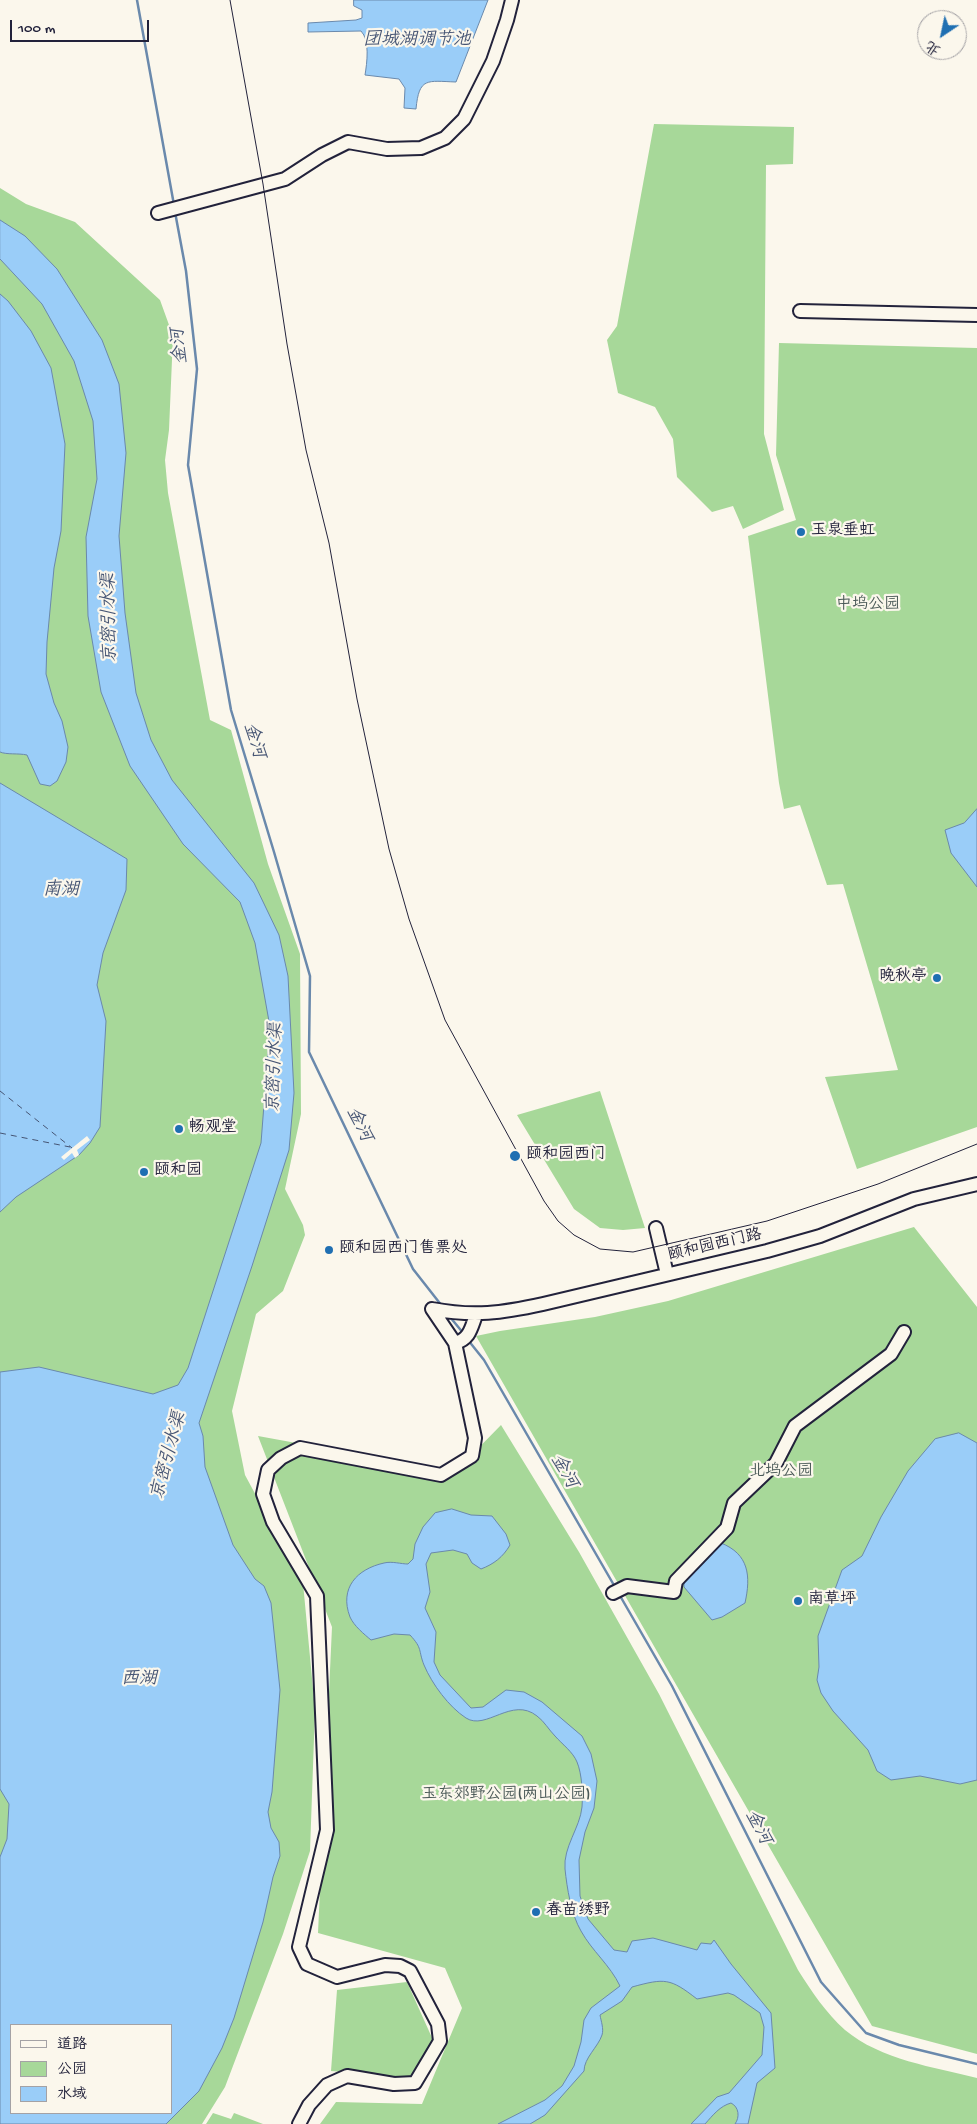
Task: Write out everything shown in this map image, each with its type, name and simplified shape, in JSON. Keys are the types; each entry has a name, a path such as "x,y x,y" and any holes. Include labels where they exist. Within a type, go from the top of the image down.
{"street":[{"path":"162,212 285,179 322,155 348,142 387,149 421,148 445,138 464,119 493,61 508,20 512,0"},
{"path":"800,311 977,315"},
{"name":"颐和园西门路","path":"462,1339 432,1309 476,1315 516,1310 767,1251 820,1236 914,1199 977,1184"},
{"path":"656,1228 667,1274"},
{"path":"299,2124 310,2105 327,2085 347,2076 394,2084 415,2083 440,2041 438,2024 410,1971 400,1966 385,1965 337,1977 307,1964 299,1948 327,1830 317,1596 273,1522 263,1494 268,1470 281,1458 300,1448 441,1475 472,1456 475,1438 462,1339 476,1315"},
{"path":"616,1592 627,1586 674,1592 676,1581 727,1528 734,1503 776,1463 795,1426 891,1354 904,1332"}],"green space":[{"path":"654,124 794,127 793,164 766,165 764,434 784,510 743,529 733,506 712,512 677,477 673,439 655,407 618,393 607,340 617,326"},
{"name":"颐和园","path":"0,188 26,204 75,222 160,300 173,336 169,430 165,460 168,493 210,720 231,730 268,864 300,954 301,1114 285,1189 303,1225 305,1235 283,1291 256,1314 232,1411 245,1475 303,1583 315,1710 310,1851 283,1934 225,2087 202,2124 0,2124"},
{"name":"中坞公园","path":"779,343 977,348 977,1127 857,1169 825,1077 898,1070 843,884 827,885 800,805 784,809 779,783 748,536 796,520 776,455"},
{"path":"600,1091 645,1228 623,1230 600,1228 574,1209 517,1115"},
{"name":"北坞公园","path":"914,1227 977,1307 977,2054 872,2026 476,1336 595,1317 668,1301"},
{"name":"玉东郊野公园(两山公园)","path":"501,1425 579,1552 659,1694 798,1970 832,2017 859,2040 875,2049 908,2061 977,2078 977,2124 320,2124 336,2102 422,2104 462,2008 445,1968 318,1933 332,1627 258,1436 455,1472"},
{"path":"407,1982 433,2040 411,2078 331,2071 337,1990"},
{"path":"213,2113 231,2119 234,2113 263,2124 206,2124"}],"water":[{"name":"团城湖调节池","path":"354,0 488,0 456,82 438,81 426,83 419,91 416,109 404,108 405,88 399,79 365,75 367,46 361,31 308,32 308,23 362,18 362,10 354,6"},
{"name":"西湖","path":"0,220 25,236 57,269 102,340 119,384 126,453 119,536 125,613 136,693 151,740 172,780 254,883 279,935 288,976 294,1093 289,1150 199,1423 203,1436 205,1467 233,1545 255,1579 264,1586 271,1603 280,1690 272,1792 268,1812 271,1828 279,1842 280,1856 273,1877 263,1922 234,2018 222,2048 199,2091 166,2124 0,2124 0,1857 7,1839 9,1804 0,1789 0,1372 39,1367 153,1394 178,1385 188,1368 261,1143 270,1027 255,943 240,902 183,844 130,766 101,692 88,616 86,537 97,479 93,421 74,361 42,304 0,259"},
{"path":"0,294 8,301 31,331 51,368 65,444 61,531 54,568 46,674 54,703 62,721 68,747 66,762 57,781 50,786 40,784 27,755 0,752"},
{"name":"南湖","path":"0,783 127,859 126,890 103,953 97,985 106,1021 100,1127 90,1143 79,1155 16,1197 0,1212"},
{"path":"977,809 977,887 951,853 945,830 964,823"},
{"path":"959,1433 977,1443 977,1780 960,1784 920,1776 891,1780 877,1771 868,1750 833,1711 821,1693 817,1680 819,1667 818,1636 842,1570 862,1556 881,1517 908,1471 935,1439"},
{"path":"452,1509 471,1515 492,1516 506,1534 510,1545 498,1560 481,1569 472,1563 467,1554 453,1550 431,1553 426,1564 430,1592 425,1608 436,1632 434,1662 440,1675 471,1708 483,1707 506,1690 524,1692 542,1702 582,1736 591,1754 597,1781 594,1808 585,1832 579,1860 580,1896 588,1919 614,1950 627,1952 632,1941 653,1938 697,1950 701,1943 711,1944 714,1940 771,2013 775,2068 757,2083 748,2124 735,2124 738,2112 731,2103 720,2109 705,2124 691,2124 717,2097 729,2093 762,2055 764,2027 760,2013 728,1993 697,1999 680,1987 660,1981 632,1987 622,2001 600,2015 603,2028 602,2035 586,2062 584,2071 545,2115 530,2124 498,2124 545,2100 562,2086 574,2066 581,2042 584,2020 591,2008 620,1986 581,1931 572,1909 568,1892 565,1861 582,1807 580,1772 573,1755 540,1718 528,1711 509,1711 474,1721 466,1718 453,1708 436,1687 424,1665 419,1647 410,1635 394,1634 371,1640 357,1627 350,1617 347,1597 353,1581 358,1575 384,1563 408,1564 413,1559 415,1544 423,1527 435,1513"},
{"path":"721,1543 737,1553 746,1567 747,1593 745,1603 722,1617 712,1620 684,1587 684,1579"}],"pier":[{"path":"87,1136 90,1140 77,1150 79,1155 75,1158 72,1153 64,1160 61,1157"}],"waterway":[{"name":"金河","path":"137,0 174,205"},
{"name":"金河","path":"175,212 186,271 197,369 188,465 231,710 310,976 309,1052 413,1269 442,1306"},
{"name":"金河","path":"450,1317 464,1334"},
{"name":"金河","path":"468,1340 484,1360 615,1587"},
{"name":"金河","path":"619,1594 672,1686 821,1982 866,2033 899,2045 977,2064"}],"ferry route":[{"path":"0,1091 72,1148"},
{"path":"0,1133 70,1147"}],"tram line":[{"path":"230,0 263,184 287,344 306,450 329,543 357,699 389,849 409,919 445,1020 544,1201 558,1221 574,1235 600,1249 633,1252 767,1221 878,1184 977,1144"}],"place":[{"name":"玉泉垂虹","path":"801,532"},
{"name":"晚秋亭","path":"937,978"},
{"name":"畅观堂","path":"179,1129"},
{"name":"颐和园西门","path":"515,1156"},
{"name":"颐和园","path":"144,1172"},
{"name":"颐和园西门售票处","path":"329,1250"},
{"name":"南草坪","path":"798,1601"},
{"name":"春苗绣野","path":"536,1912"}],"water label":[{"name":"京密引水渠","path":"111,618"},
{"name":"京密引水渠","path":"276,1068"},
{"name":"京密引水渠","path":"170,1456"}]}
